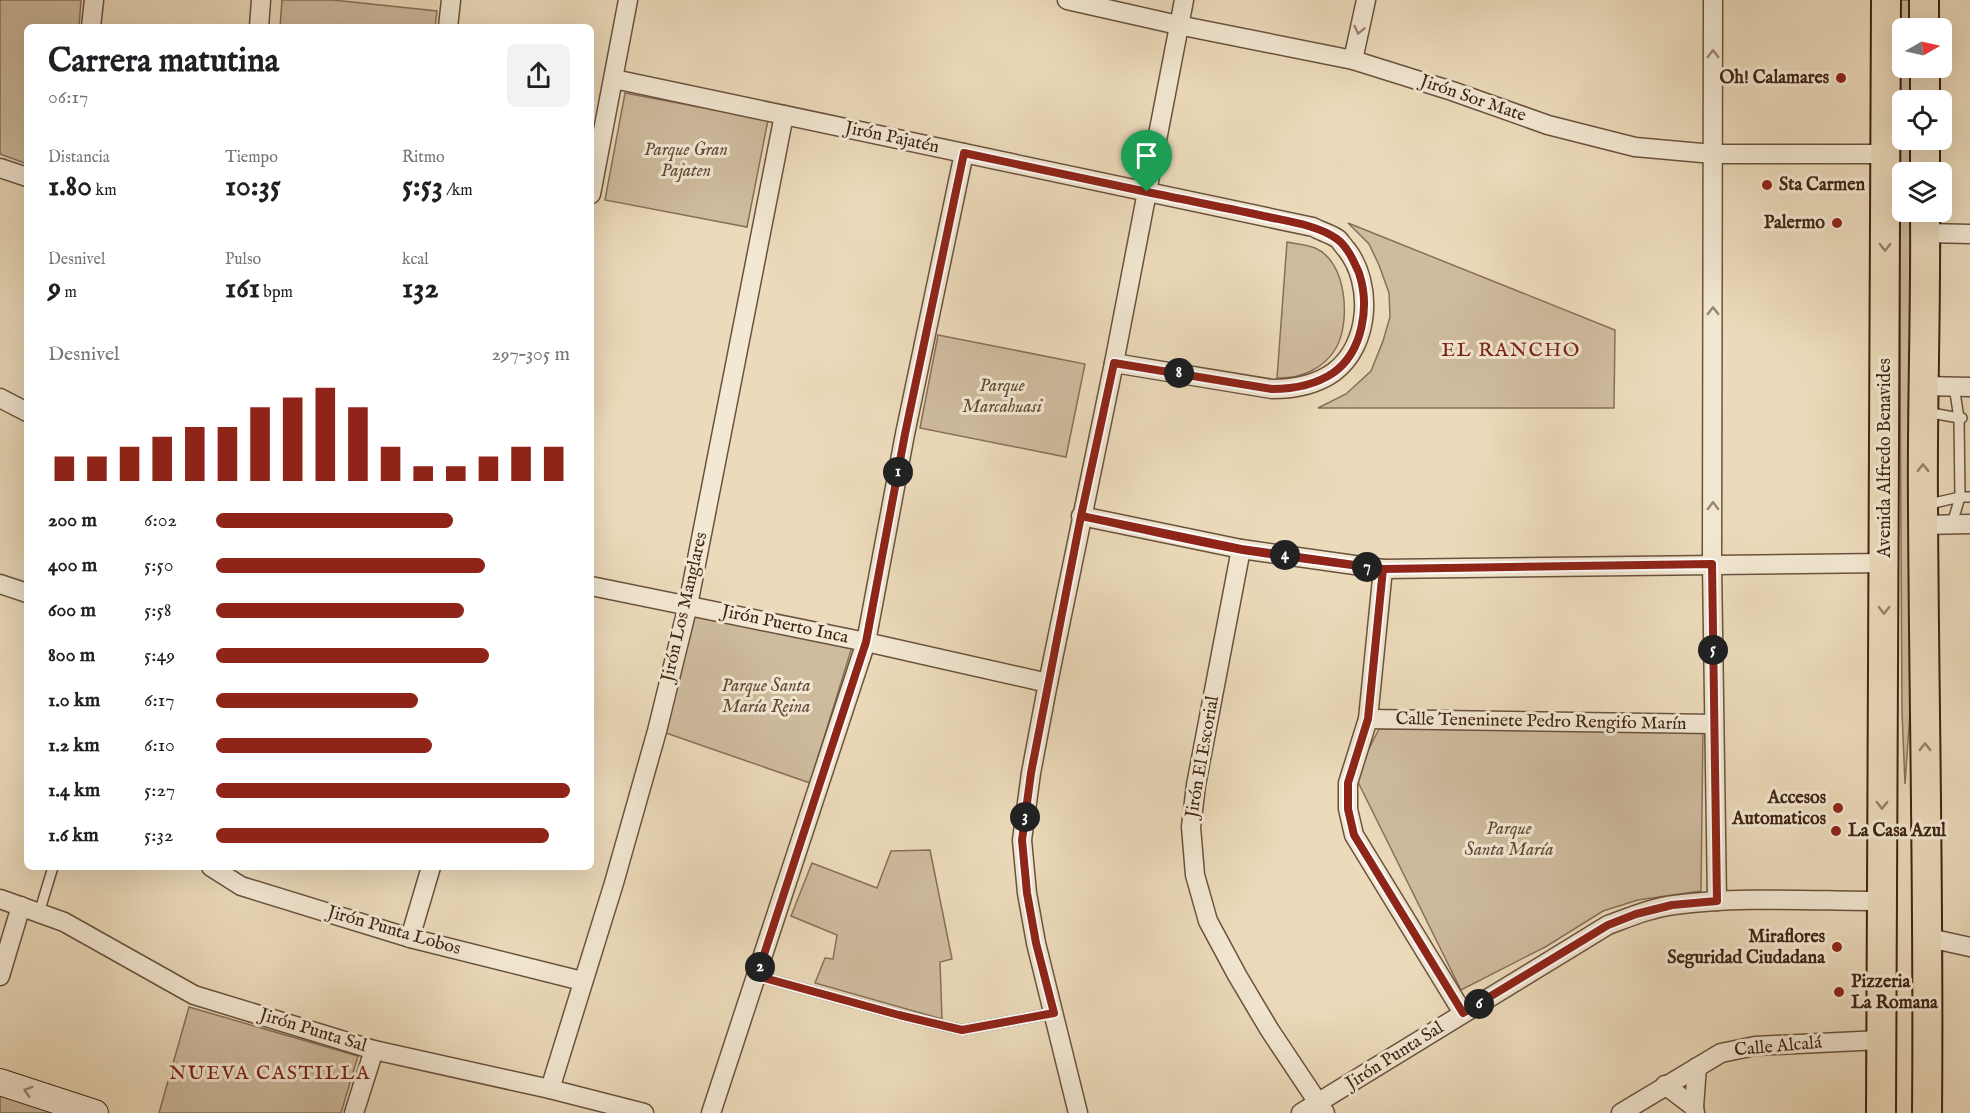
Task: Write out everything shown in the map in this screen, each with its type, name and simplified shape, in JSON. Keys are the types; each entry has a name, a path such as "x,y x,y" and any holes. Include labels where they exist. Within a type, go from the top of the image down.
{"main road":[{"name":"Avenida Alfredo Benavides","path":"1881,1113 1886,0"},
{"path":"1924,0 1924,18"},
{"name":"Avenida Alfredo Benavides","path":"1925,222 1923,515 1929,939 1927,1113"},
{"name":"Avenida Alfredo Benavides","path":"1912,1113 1911,910 1926,847"},
{"name":"Avenida Alfredo Benavides","path":"1881,908 1895,963 1897,1113"},
{"path":"0,1082 95,1113"}],"street":[{"path":"91,24 94,0"},
{"path":"259,24 261,0"},
{"path":"448,24 451,0"},
{"path":"594,179 627,0"},
{"name":"Jirón Sor Mate","path":"1067,0 1178,26 1353,60 1559,128 1635,147 1713,154 1885,154"},
{"path":"1078,1113 1036,943 1027,893 1022,840 1031,773 1048,683 1114,363 1184,0"},
{"path":"1353,60 1366,0"},
{"path":"1713,0 1712,564 1717,901"},
{"name":"Jirón Pajatén","path":"614,78 1313,227 1338,240 1353,259 1363,285 1364,311 1360,334 1350,355 1335,372 1319,381 1291,389 1272,389 1114,363"},
{"name":"Jirón Los Manglares","path":"550,1089 614,883 657,731 688,605 784,115"},
{"path":"711,1113 866,642 905,434 964,153"},
{"path":"0,168 24,176"},
{"path":"1925,222 1970,234"},
{"path":"1923,398 1962,386"},
{"path":"0,398 24,410"},
{"path":"1923,515 1961,524"},
{"path":"1081,516 1241,549 1383,569 1885,564"},
{"name":"Jirón El Escorial","path":"1241,549 1196,785 1191,827 1195,875 1208,921 1237,975 1269,1029 1322,1108"},
{"path":"1383,569 1368,719 1348,783 1348,809 1354,835 1463,1013"},
{"path":"0,584 24,592"},
{"name":"Jirón Puerto Inca","path":"594,587 866,642 1048,683"},
{"name":"Calle Teneninete Pedro Rengifo Marín","path":"1368,719 1714,724"},
{"name":"Jirón Punta Lobos","path":"216,870 241,886 410,938 582,981"},
{"path":"410,938 430,870"},
{"name":"Jirón Punta Sal","path":"0,899 64,922 194,995 374,1050 550,1089 644,1113"},
{"name":"Jirón Punta Sal","path":"1301,1113 1322,1108 1463,1013 1608,925 1636,914 1672,905 1717,901 1881,908"},
{"path":"0,976 21,906"},
{"path":"1929,939 1970,947"},
{"name":"Calle Alcalá","path":"1621,1113 1720,1053 1755,1046 1880,1040"},
{"path":"354,1113 374,1050"},
{"path":"1694,1110 1697,1067"},
{"path":"1665,1085 1694,1110"}],"lane":[{"path":"1961,524 1965,497 1961,418 1962,386"},
{"path":"1923,398 1961,418"},
{"path":"1923,515 1965,497"},
{"path":"39,913 52,870"},
{"path":"757,976 962,1030 1054,1013"}],"green space":[{"path":"0,0 81,0 79,24 24,24 24,163 0,154"},
{"path":"282,0 333,0 437,11 435,24 280,24"},
{"path":"1898,0 1912,0 1912,18 1898,18"},
{"path":"1898,78 1912,78 1912,90 1899,90"},
{"name":"Parque Gran Pajaten","path":"625,93 768,120 747,227 605,200"},
{"path":"1899,150 1912,150 1912,162 1899,162"},
{"path":"1899,222 1912,222 1910,712 1905,784 1902,712"},
{"path":"1348,223 1615,330 1614,408 1318,408 1346,394 1371,371 1390,317 1389,293 1379,265 1369,244"},
{"path":"1287,242 1315,248 1326,255 1334,265 1343,293 1344,323 1336,348 1325,362 1311,371 1294,377 1277,378"},
{"name":"Parque Marcahuasi","path":"938,335 1085,364 1066,457 920,428"},
{"name":"Parque Santa María Reina","path":"692,611 852,647 810,783 663,732"},
{"name":"Parque Santa María","path":"1379,729 1703,729 1701,891 1638,900 1603,911 1547,946 1461,990 1355,776"},
{"path":"930,850 952,959 940,962 942,1019 815,983 825,958 833,959 837,935 791,916 812,863 877,888 891,851"},
{"path":"189,1007 358,1056 341,1113 159,1113"},
{"path":"0,1090 73,1113 0,1113"}],"place":[{"name":"Oh! Calamares","path":"1841,78"},
{"name":"Sta Carmen","path":"1767,185"},
{"name":"Palermo","path":"1837,223"},
{"name":"Accesos Automaticos","path":"1838,808"},
{"name":"La Casa Azul","path":"1836,831"},
{"name":"Miraflores Seguridad Ciudadana","path":"1837,947"},
{"name":"Pizzeria La Romana","path":"1839,992"}],"district":[{"name":"EL RANCHO","path":"1511,350"},
{"name":"NUEVA CASTILLA","path":"270,1073"}],"route":[{"path":"1147,192 964,153 905,434 866,642 757,976 962,1030 1054,1013 1036,943 1027,893 1022,840 1031,773 1081,516 1241,549 1383,569 1712,564 1717,901 1672,905 1636,914 1608,925 1463,1013 1354,835 1348,809 1348,783 1368,719 1383,569 1312,559 1241,549 1161,533 1081,516 1114,363 1272,389 1291,389 1319,381 1335,372 1350,355 1360,334 1364,311 1363,285 1353,259 1338,240 1313,227 1147,192"}]}
